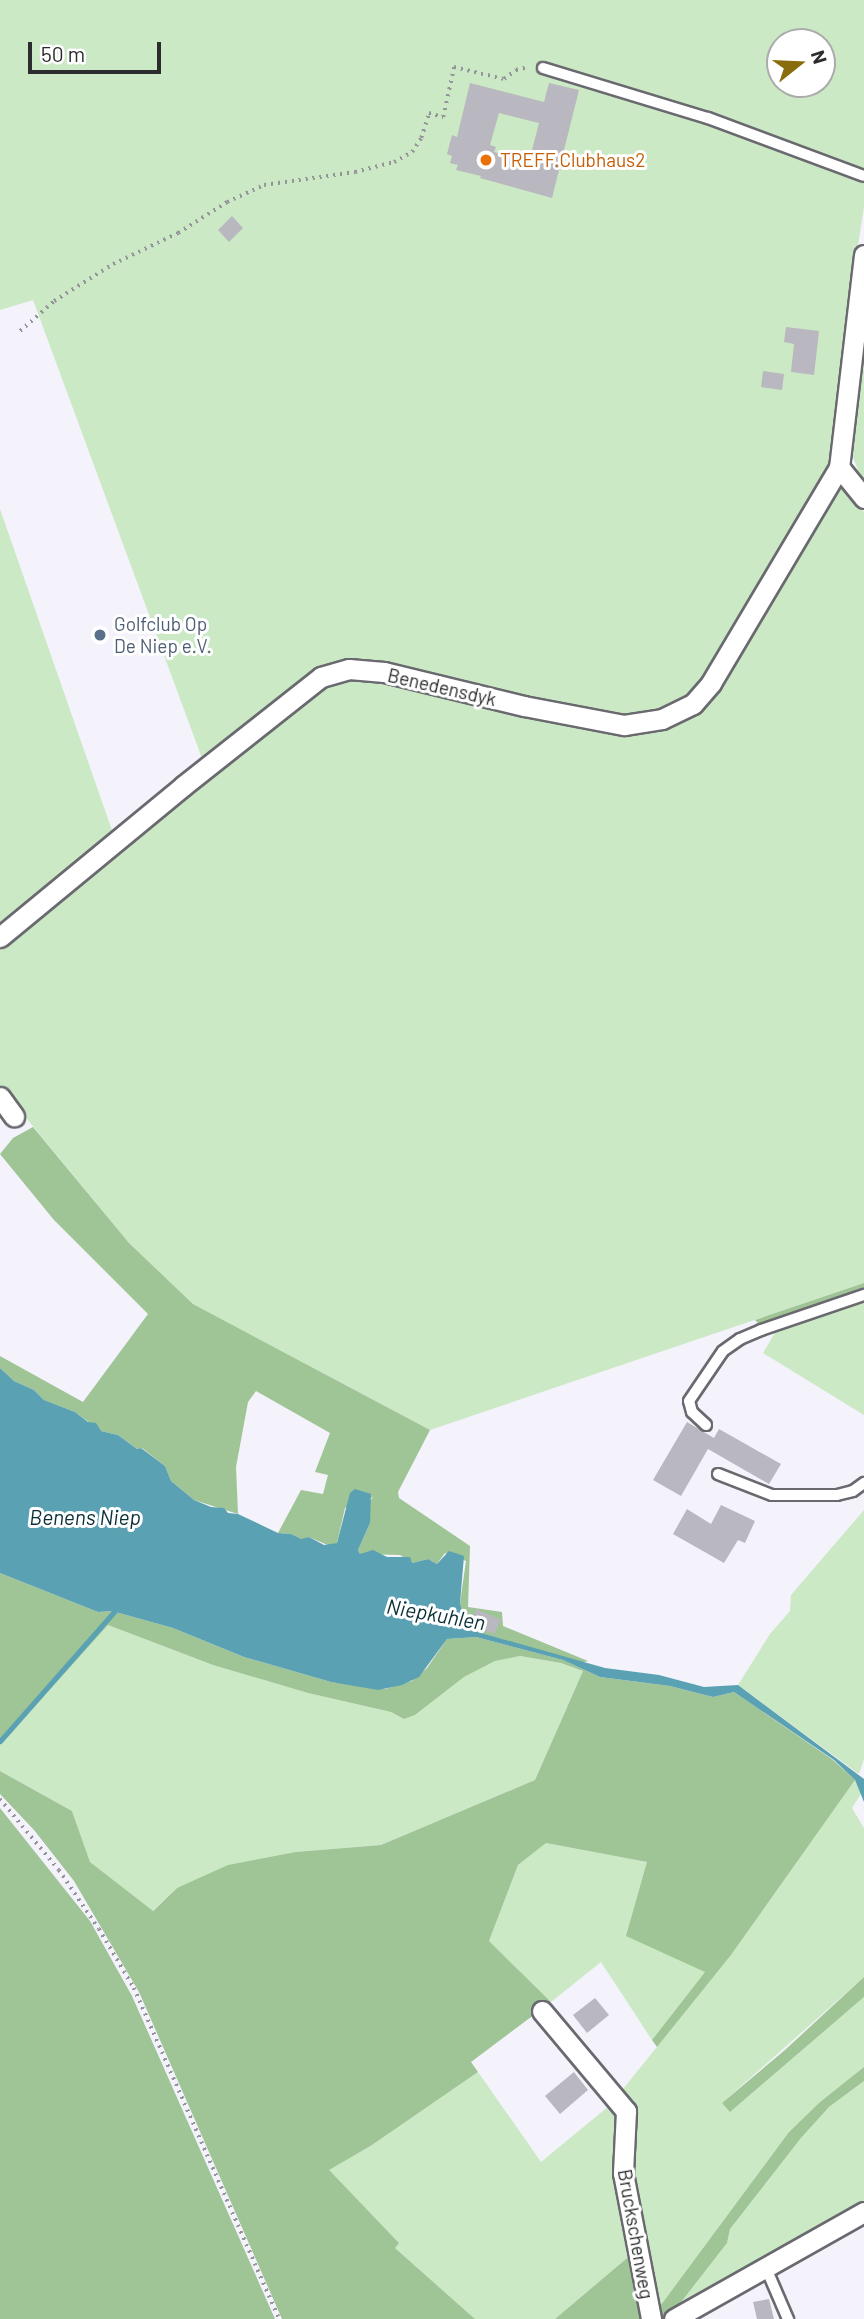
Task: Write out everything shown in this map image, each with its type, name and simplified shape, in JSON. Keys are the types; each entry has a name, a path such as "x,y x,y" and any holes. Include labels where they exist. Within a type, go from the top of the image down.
{"street":[{"path":"864,255 839,467 864,498"},
{"name":"Benedensdyk","path":"0,937 183,786 321,677 349,669 384,672 524,706 624,725 662,719 693,704 718,672 839,467"},
{"path":"0,1097 14,1116"},
{"name":"Bruckschenweg","path":"542,2011 626,2111 623,2174 651,2319"},
{"name":"Bruckschenweg","path":"674,2319 864,2212"}],"lane":[{"path":"543,68 708,118 864,176"},
{"path":"706,1425 692,1412 689,1401 723,1351 740,1339 761,1330 864,1295"},
{"path":"718,1474 772,1495 837,1495 853,1491 864,1483"},
{"path":"766,2268 788,2319"}],"path":[{"path":"20,331 54,301 113,264 178,233 264,185 355,172 394,162 412,152 422,138 429,113 443,117 454,67 504,79 516,70 543,68"},
{"path":"0,1799 59,1870 99,1928 134,1989 279,2319"}],"green space":[{"path":"0,0 864,0 864,207 845,328 834,463 826,468 864,512 864,1283 430,1430 193,1304 129,1243 0,1086 0,509 115,839 203,761 33,300 0,310"},
{"path":"864,303 864,487 851,451 847,423"},
{"path":"33,1127 129,1243 193,1304 430,1430 398,1492 399,1498 470,1546 468,1607 502,1612 503,1626 588,1661 581,1663 467,1629 460,1603 466,1561 445,1553 437,1564 428,1559 412,1563 400,1555 360,1554 358,1550 370,1523 369,1502 373,1497 345,1508 337,1543 330,1546 309,1537 301,1540 291,1534 278,1533 301,1490 323,1494 328,1475 315,1472 330,1433 256,1391 248,1402 236,1467 238,1514 194,1500 171,1481 165,1466 142,1448 137,1449 118,1435 101,1431 75,1412 44,1400 34,1390 14,1381 0,1368 0,1356 83,1402 148,1314 54,1220 0,1154 13,1138"},
{"path":"864,1283 864,1289 759,1324 755,1320"},
{"path":"864,1300 864,1415 763,1353 776,1331"},
{"path":"864,1510 864,1759 859,1774 738,1685 770,1634 790,1611 791,1595"},
{"path":"0,1573 98,1612 112,1611 173,1628 244,1657 331,1682 385,1689 412,1681 427,1668 447,1639 476,1637 563,1660 600,1677 670,1686 713,1697 734,1692 833,1760 855,1780 731,1955 657,2047 652,2040 705,1972 626,1936 647,1862 546,1843 518,1865 489,1941 551,2002 471,2062 478,2072 372,2145 329,2170 399,2243 395,2248 475,2319 282,2319 139,1992 74,1881 34,1830 0,1794 0,1771 72,1811 90,1862 153,1911 177,1888 228,1865 296,1852 381,1845 535,1780 583,1671 561,1663 520,1656 495,1661 464,1677 415,1715 404,1719 391,1712 308,1693 213,1665 108,1625 0,1745"},
{"path":"108,1625 213,1665 308,1693 391,1712 404,1719 415,1715 464,1677 495,1661 520,1656 561,1663 583,1671 535,1780 381,1845 296,1852 177,1888 152,1911 90,1862 72,1811 0,1771 0,1745"},
{"path":"855,1780 861,1794 852,1808 864,1828 864,1977 722,2103 731,2111 864,1997 864,2067 820,2102 789,2132 655,2313 619,2094 731,1955"},
{"path":"0,1808 90,1921 132,1996 275,2319 0,2319"},
{"path":"546,1843 647,1862 705,1972 652,2040 601,1962 551,2002 489,1941 518,1865"},
{"path":"864,1977 864,1997 730,2112 722,2103 785,2050"},
{"path":"864,2067 864,2081 829,2107 801,2138 730,2229 727,2243 668,2319 662,2319 655,2313 789,2132 820,2102"},
{"path":"478,2072 541,2162 615,2101 622,2110 633,2253 555,2319 475,2319 394,2247 399,2243 328,2170 372,2145"},
{"path":"864,2081 864,2205 668,2319 727,2243 730,2229 801,2138 829,2107"},
{"path":"633,2253 644,2319 555,2319"}],"water":[{"name":"Benens Niep","path":"0,1368 14,1381 34,1390 44,1400 75,1412 88,1422 96,1423 101,1431 118,1435 137,1449 141,1448 165,1466 171,1481 194,1500 211,1507 224,1508 228,1513 238,1514 278,1533 291,1534 301,1539 309,1537 324,1545 337,1543 350,1493 355,1489 371,1494 370,1523 358,1550 360,1554 373,1550 387,1557 410,1557 412,1563 428,1559 437,1564 449,1551 464,1556 460,1603 467,1629 605,1668 659,1675 704,1687 738,1685 864,1779 864,1802 855,1780 834,1760 734,1692 713,1697 670,1686 600,1677 563,1660 476,1637 447,1639 419,1677 402,1685 378,1690 331,1682 244,1657 173,1628 112,1611 98,1612 0,1573"}],"building":[{"path":"470,83 544,102 549,83 579,90 552,198 456,170 458,165 450,163 452,156 447,154 452,135 457,137","holes":["499,113 539,123 530,158 523,159 494,152 496,147 490,145"]},
{"path":"232,216 243,228 229,242 218,230"},
{"path":"786,327 819,331 814,375 791,372 794,344 784,342"},
{"path":"763,371 784,374 782,390 761,387"},
{"path":"687,1422 714,1438 719,1429 781,1464 769,1484 708,1449 681,1496 653,1480"},
{"path":"721,1505 755,1521 745,1543 738,1540 724,1563 673,1534 687,1509 711,1524"},
{"path":"476,1609 501,1620 494,1634 471,1624"},
{"path":"595,1998 609,2015 587,2033 573,2015"},
{"path":"574,2072 588,2090 560,2114 545,2096"},
{"path":"769,2299 774,2319 757,2319 753,2302"}],"waterway":[{"path":"0,1741 118,1607"}],"place":[{"name":"TREFF.Clubhaus2","path":"486,160"},
{"name":"Golfclub Op De Niep e.V.","path":"100,635"}],"water label":[{"name":"Niepkuhlen","path":"436,1614"}]}
